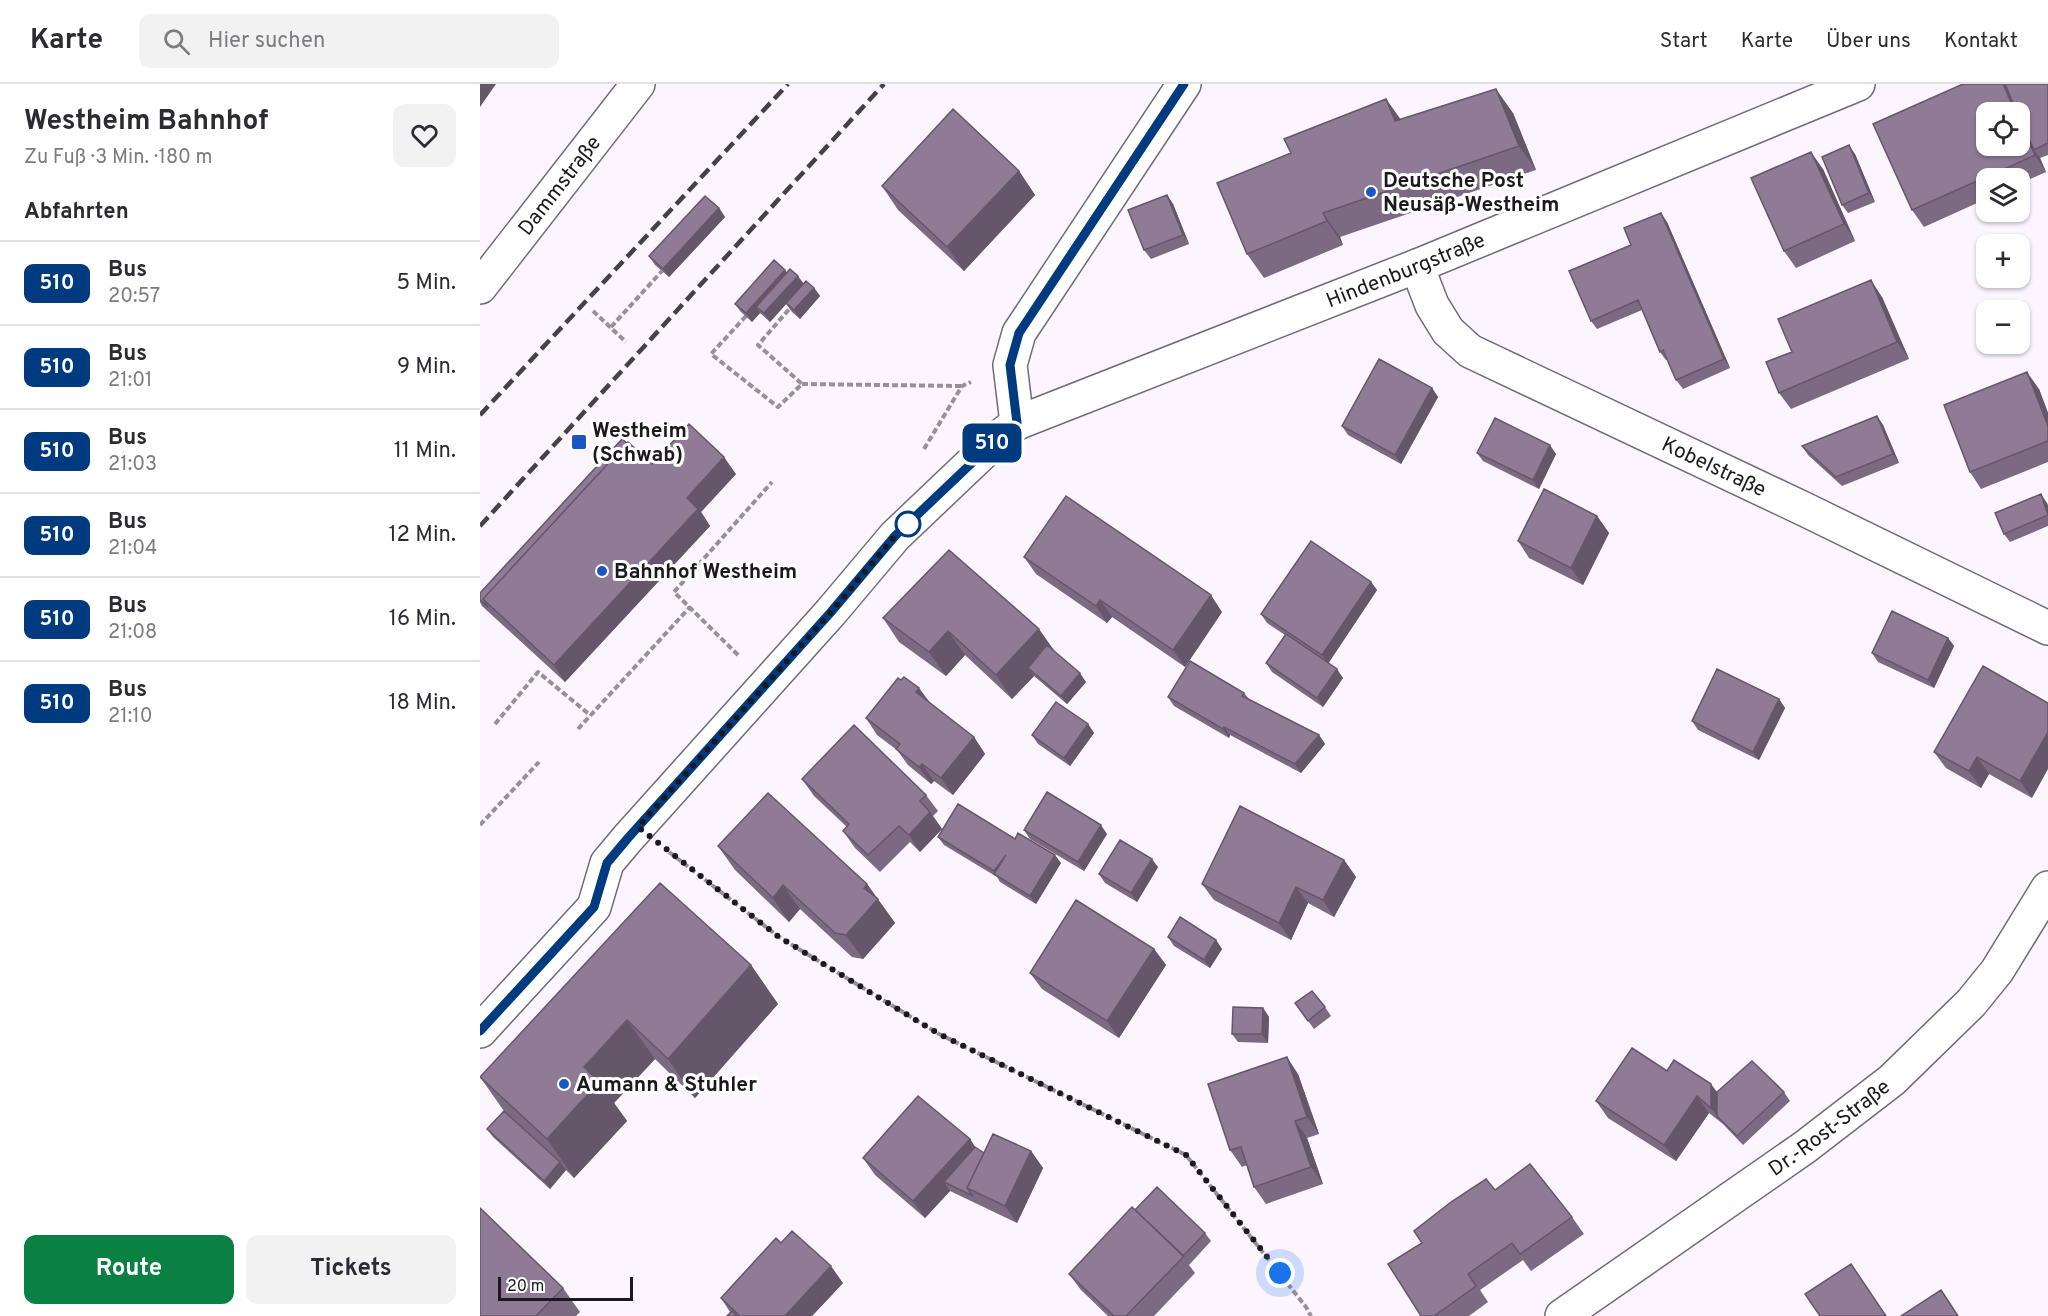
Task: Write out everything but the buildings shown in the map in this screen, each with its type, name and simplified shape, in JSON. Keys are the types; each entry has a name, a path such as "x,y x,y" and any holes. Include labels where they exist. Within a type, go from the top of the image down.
{"street":[{"name":"Dammstraße","path":"480,286 638,84"},
{"path":"1017,423 1010,365 1019,333 1184,84"},
{"name":"Hindenburgstraße","path":"480,1031 594,907 607,863 831,612 895,536 997,439 1017,423 1417,266 1858,84"},
{"name":"Kobelstraße","path":"1417,266 1432,305 1448,331 1470,351 1804,509 2048,628"},
{"name":"Dr.-Rost-Straße","path":"1562,1316 1805,1147 1892,1080 1971,1003 1997,971 2048,888"}],"path":[{"path":"611,327 662,271"},
{"path":"794,303 758,345 802,384 962,386"},
{"path":"593,311 626,342"},
{"path":"746,316 711,354 778,407 802,384"},
{"path":"732,649 674,592 772,482"},
{"path":"578,729 690,607"},
{"path":"495,724 538,672 590,715"},
{"path":"480,825 539,762"},
{"path":"638,827 779,937 928,1028 1186,1155 1311,1316"}],"railway":[{"path":"480,415 788,84"},
{"path":"480,526 884,84"}],"bus line":[{"name":"510","path":"480,1031 594,907 607,863 628,838 831,612 895,536 997,439 1017,423 1010,365 1019,333 1184,84"}],"place":[{"name":"Deutsche Post Neusäß-Westheim","path":"1371,192"},
{"name":"Westheim (Schwab)","path":"579,442"},
{"name":"Bahnhof Westheim","path":"602,571"},
{"name":"Aumann & Stuhler","path":"564,1084"}],"route":[{"path":"908,524 912,520 895,536 831,612 638,827 779,937 939,1034 1186,1155 1280,1273"}]}
